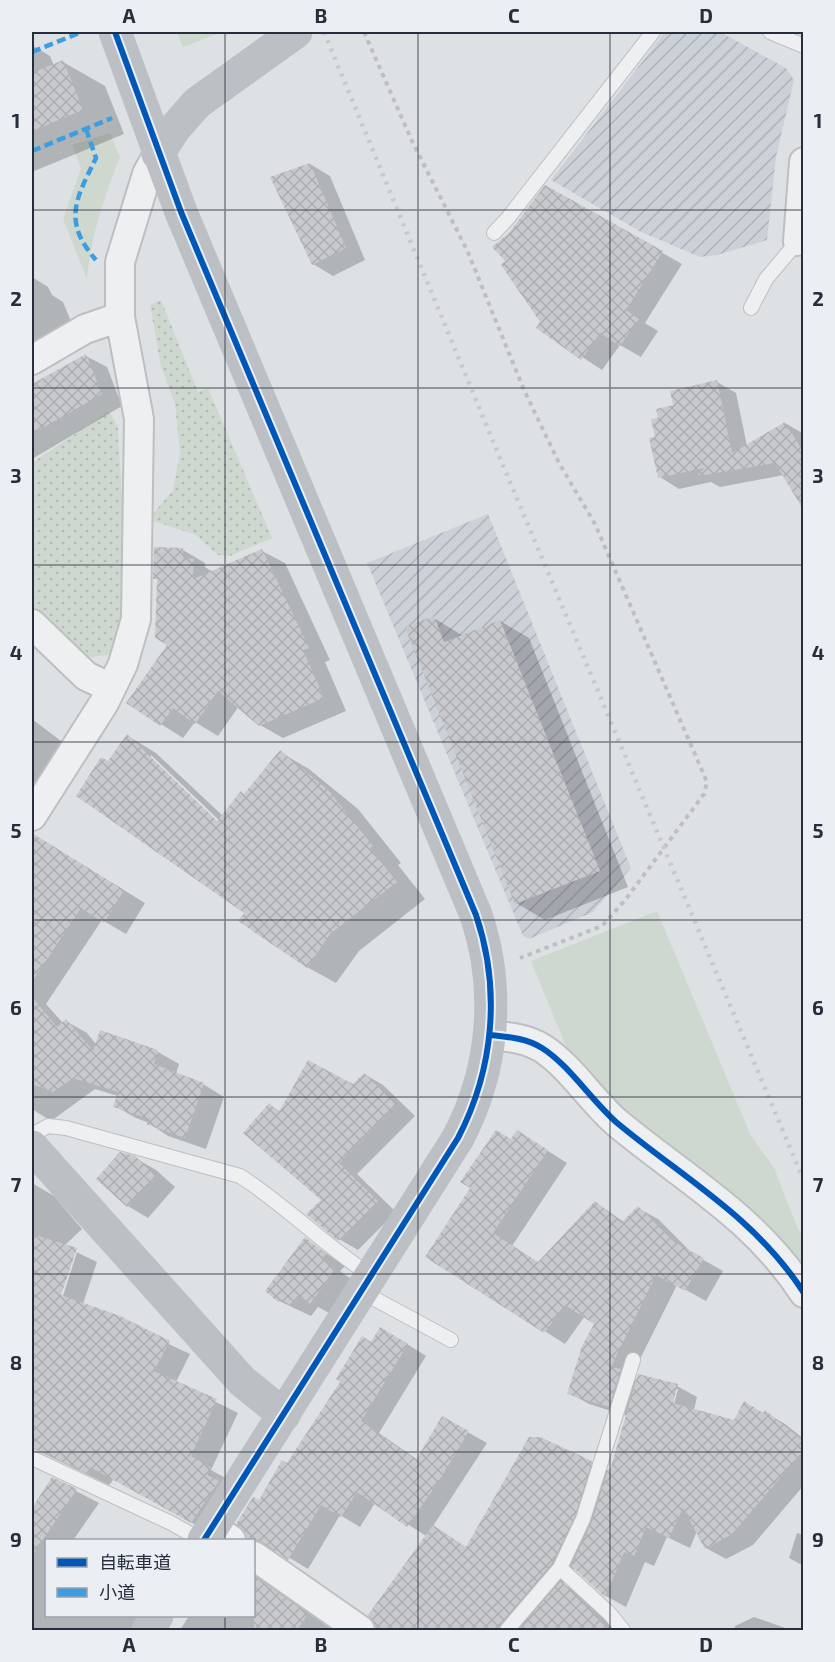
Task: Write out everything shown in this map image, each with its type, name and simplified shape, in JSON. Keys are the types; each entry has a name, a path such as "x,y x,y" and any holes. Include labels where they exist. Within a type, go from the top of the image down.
{"street":[{"path":"115,32 158,154 476,915 491,978 490,1035 471,1114 447,1160 284,1415 212,1537"},
{"path":"32,816 94,722 130,643 136,620 139,419 120,317 120,262 147,174 175,128 197,103 292,33"},
{"path":"798,241 804,162"},
{"path":"32,360 85,329 120,317"},
{"path":"32,624 67,660 86,675 111,688"},
{"path":"490,1035 524,1040 549,1052 616,1121 721,1200 776,1258 804,1293"},
{"path":"32,1147 242,1381 284,1415"},
{"path":"255,1557 360,1630"},
{"path":"148,1630 156,1617"}],"lane":[{"path":"494,233 654,32"},
{"path":"770,32 804,46"},
{"path":"751,308 766,279 798,241"},
{"path":"32,1135 48,1126 66,1128 240,1176 259,1188 340,1255 367,1284 451,1340"},
{"path":"507,1630 560,1568 595,1486 633,1360"},
{"path":"32,1458 171,1523 212,1537"},
{"path":"560,1568 609,1613 623,1630"}],"path":[{"path":"364,32 412,141 467,250 524,390 559,463 595,524 707,782 704,794 626,898 602,926 519,958"}],"shaded area":[{"path":"177,32 222,32 183,47"},
{"path":"665,32 720,32 786,68 794,80 776,157 767,240 717,255 700,257 641,232 551,180"},
{"path":"110,133 120,157 99,217 87,279 63,219 81,168 72,145"},
{"path":"161,300 198,392 208,388 272,538 230,556 218,555 196,535 154,521 153,514 173,490 180,453 175,404 161,366 150,305"},
{"path":"109,411 118,427 124,544 122,607 118,633 111,655 85,657 78,654 32,607 32,463"},
{"path":"488,514 631,868 593,912 529,939 523,936 367,563"},
{"path":"657,911 751,1136 774,1168 798,1229 803,1234 803,1264 738,1198 616,1104 565,1044 531,961"}],"building":[{"path":"63,60 83,110 32,131 32,73"},
{"path":"310,163 346,248 312,265 270,177"},
{"path":"545,185 663,251 626,310 639,319 620,346 600,333 581,360 536,328 540,322 501,265 505,261 492,247 509,233"},
{"path":"86,354 102,394 32,434 32,384"},
{"path":"717,380 732,453 785,422 804,453 804,511 775,463 699,476 698,474 705,468 658,478 649,438 655,437 651,419 658,418 656,409 673,405 670,391"},
{"path":"154,547 183,548 183,558 194,559 193,579 262,549 309,648 303,650 324,698 259,726 218,691 195,724 173,708 160,726 126,703 167,645 155,638 157,579 153,579"},
{"path":"434,616 444,642 500,620 600,871 515,904 405,627"},
{"path":"127,734 217,821 241,791 244,794 280,750 329,791 373,846 370,848 397,882 330,934 307,968 238,921 244,913 76,796 101,757 108,761"},
{"path":"32,833 124,890 104,923 81,908 32,982"},
{"path":"32,997 57,1027 66,1019 93,1051 100,1030 158,1050 154,1064 204,1083 185,1138 146,1124 150,1119 113,1107 118,1092 73,1078 53,1092 32,1084"},
{"path":"308,1060 353,1084 364,1073 397,1104 339,1163 378,1201 338,1241 306,1214 321,1200 243,1133 269,1103 279,1112"},
{"path":"496,1130 511,1139 517,1130 548,1150 493,1233 538,1262 595,1201 621,1223 638,1206 674,1242 704,1258 685,1291 656,1275 611,1367 621,1369 609,1407 567,1394 582,1346 594,1324 565,1305 544,1333 425,1257 470,1188 460,1182"},
{"path":"120,1152 135,1156 156,1175 127,1207 96,1179"},
{"path":"32,1234 77,1248 61,1295 120,1316 170,1341 154,1371 217,1399 191,1456 211,1468 207,1475 219,1481 191,1523 92,1468 88,1474 32,1447"},
{"path":"305,1237 326,1254 321,1259 335,1269 310,1304 298,1295 290,1305 281,1299 278,1302 265,1291"},
{"path":"380,1327 408,1344 361,1421 416,1460 442,1416 469,1431 439,1481 407,1527 357,1492 341,1517 321,1505 288,1560 263,1542 247,1538 236,1524 253,1497 259,1500 282,1460 287,1463 340,1382 336,1379 362,1336 371,1342"},
{"path":"638,1374 678,1384 673,1403 734,1420 744,1401 763,1413 765,1410 804,1442 804,1450 732,1534 705,1549 683,1508 669,1538 646,1527 634,1556 624,1552 605,1597 571,1566 592,1522"},
{"path":"529,1437 540,1437 592,1461 575,1516 552,1563 500,1624 498,1630 379,1630 376,1628 368,1615 433,1525 466,1547"},
{"path":"52,1477 77,1489 32,1556 32,1508"},
{"path":"255,1577 308,1614 297,1630 254,1630"},
{"path":"561,1581 593,1611 591,1613 610,1630 518,1630"}],"railway":[{"path":"324,32 502,463 804,1181"}],"marked path":[{"path":"32,52 79,33"},
{"path":"32,151 112,118"},
{"path":"86,129 96,158 78,198 76,221 85,246 96,260"}],"cycle path":[{"path":"115,32 181,212 476,915 489,971 491,1000 490,1028 480,1084 458,1138 205,1539"},
{"path":"490,1035 530,1042 552,1055 616,1122 741,1220 785,1266 804,1293"}]}
